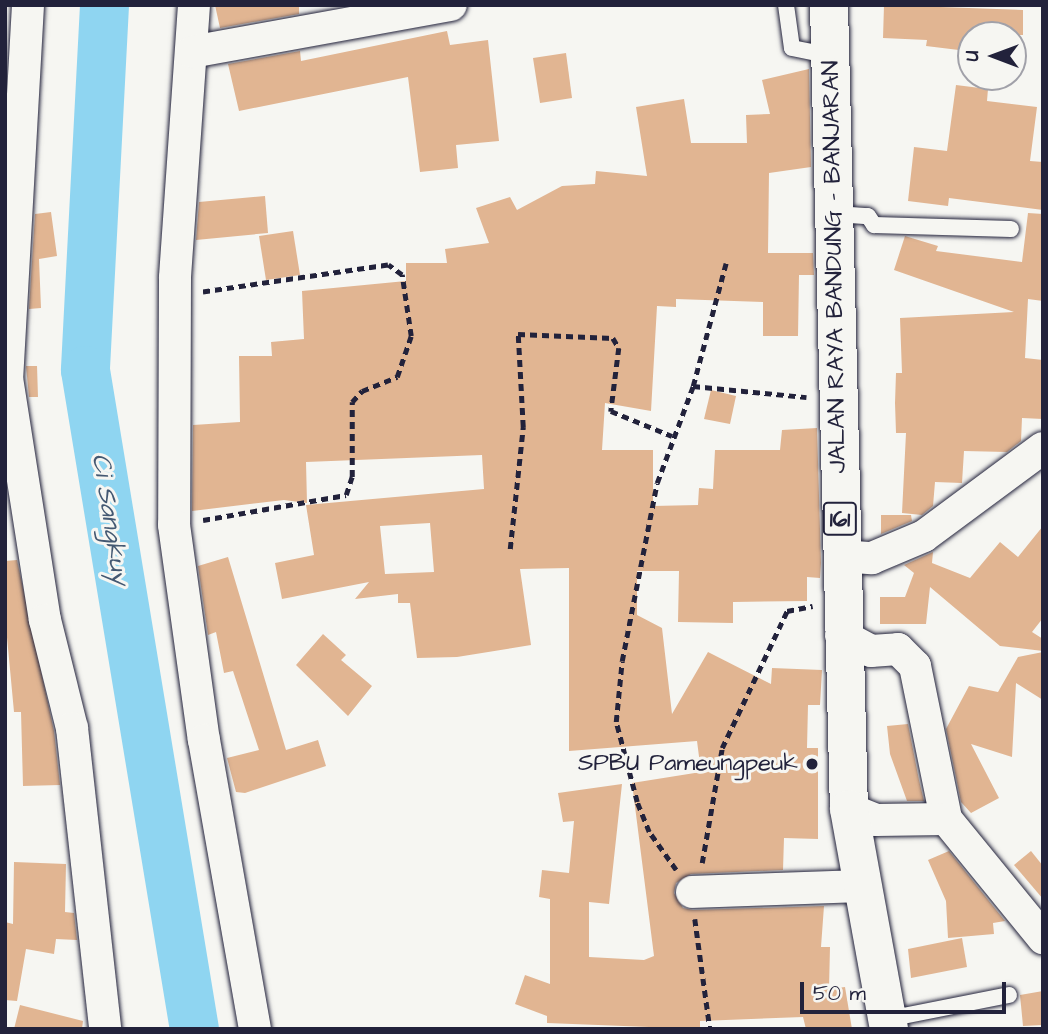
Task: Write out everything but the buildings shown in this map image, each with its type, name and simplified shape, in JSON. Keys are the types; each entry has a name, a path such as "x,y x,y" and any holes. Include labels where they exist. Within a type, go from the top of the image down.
{"main road":[{"name":"JALAN RAYA BANDUNG - BANJARAN","path":"829,5 836,214 841,620 849,809 860,886 886,1019"}],"street":[{"path":"28,5 7,377 45,620 72,728 105,1029"},
{"path":"194,5 175,296 174,525 204,740 255,1029"},
{"path":"192,52 451,5"},
{"path":"841,556 872,558 924,536 1043,448"},
{"path":"841,620 870,651 898,649 915,666 946,819 1043,938"},
{"path":"849,809 876,820 946,819"},
{"path":"692,892 860,886"}],"lane":[{"path":"786,5 792,48 832,56"},
{"path":"836,214 868,216 874,225 1011,229"},
{"path":"886,1019 1009,995"}],"path":[{"path":"692,892 649,832 616,723 646,529 672,436 693,386 726,263"},
{"path":"174,525 346,495 352,477 352,402 362,391 397,377 411,336 401,275 388,265 175,296"},
{"path":"510,549 523,427 517,334 613,338 620,348 611,411 672,436"},
{"path":"693,386 838,400"},
{"path":"710,1029 692,892 710,828 722,748 787,611 841,620"}],"waterway":[{"name":"Ci Sangkuy","path":"104,5 85,370 194,1029"}],"place":[{"name":"SPBU Pameungpeuk","path":"812,764"}]}
